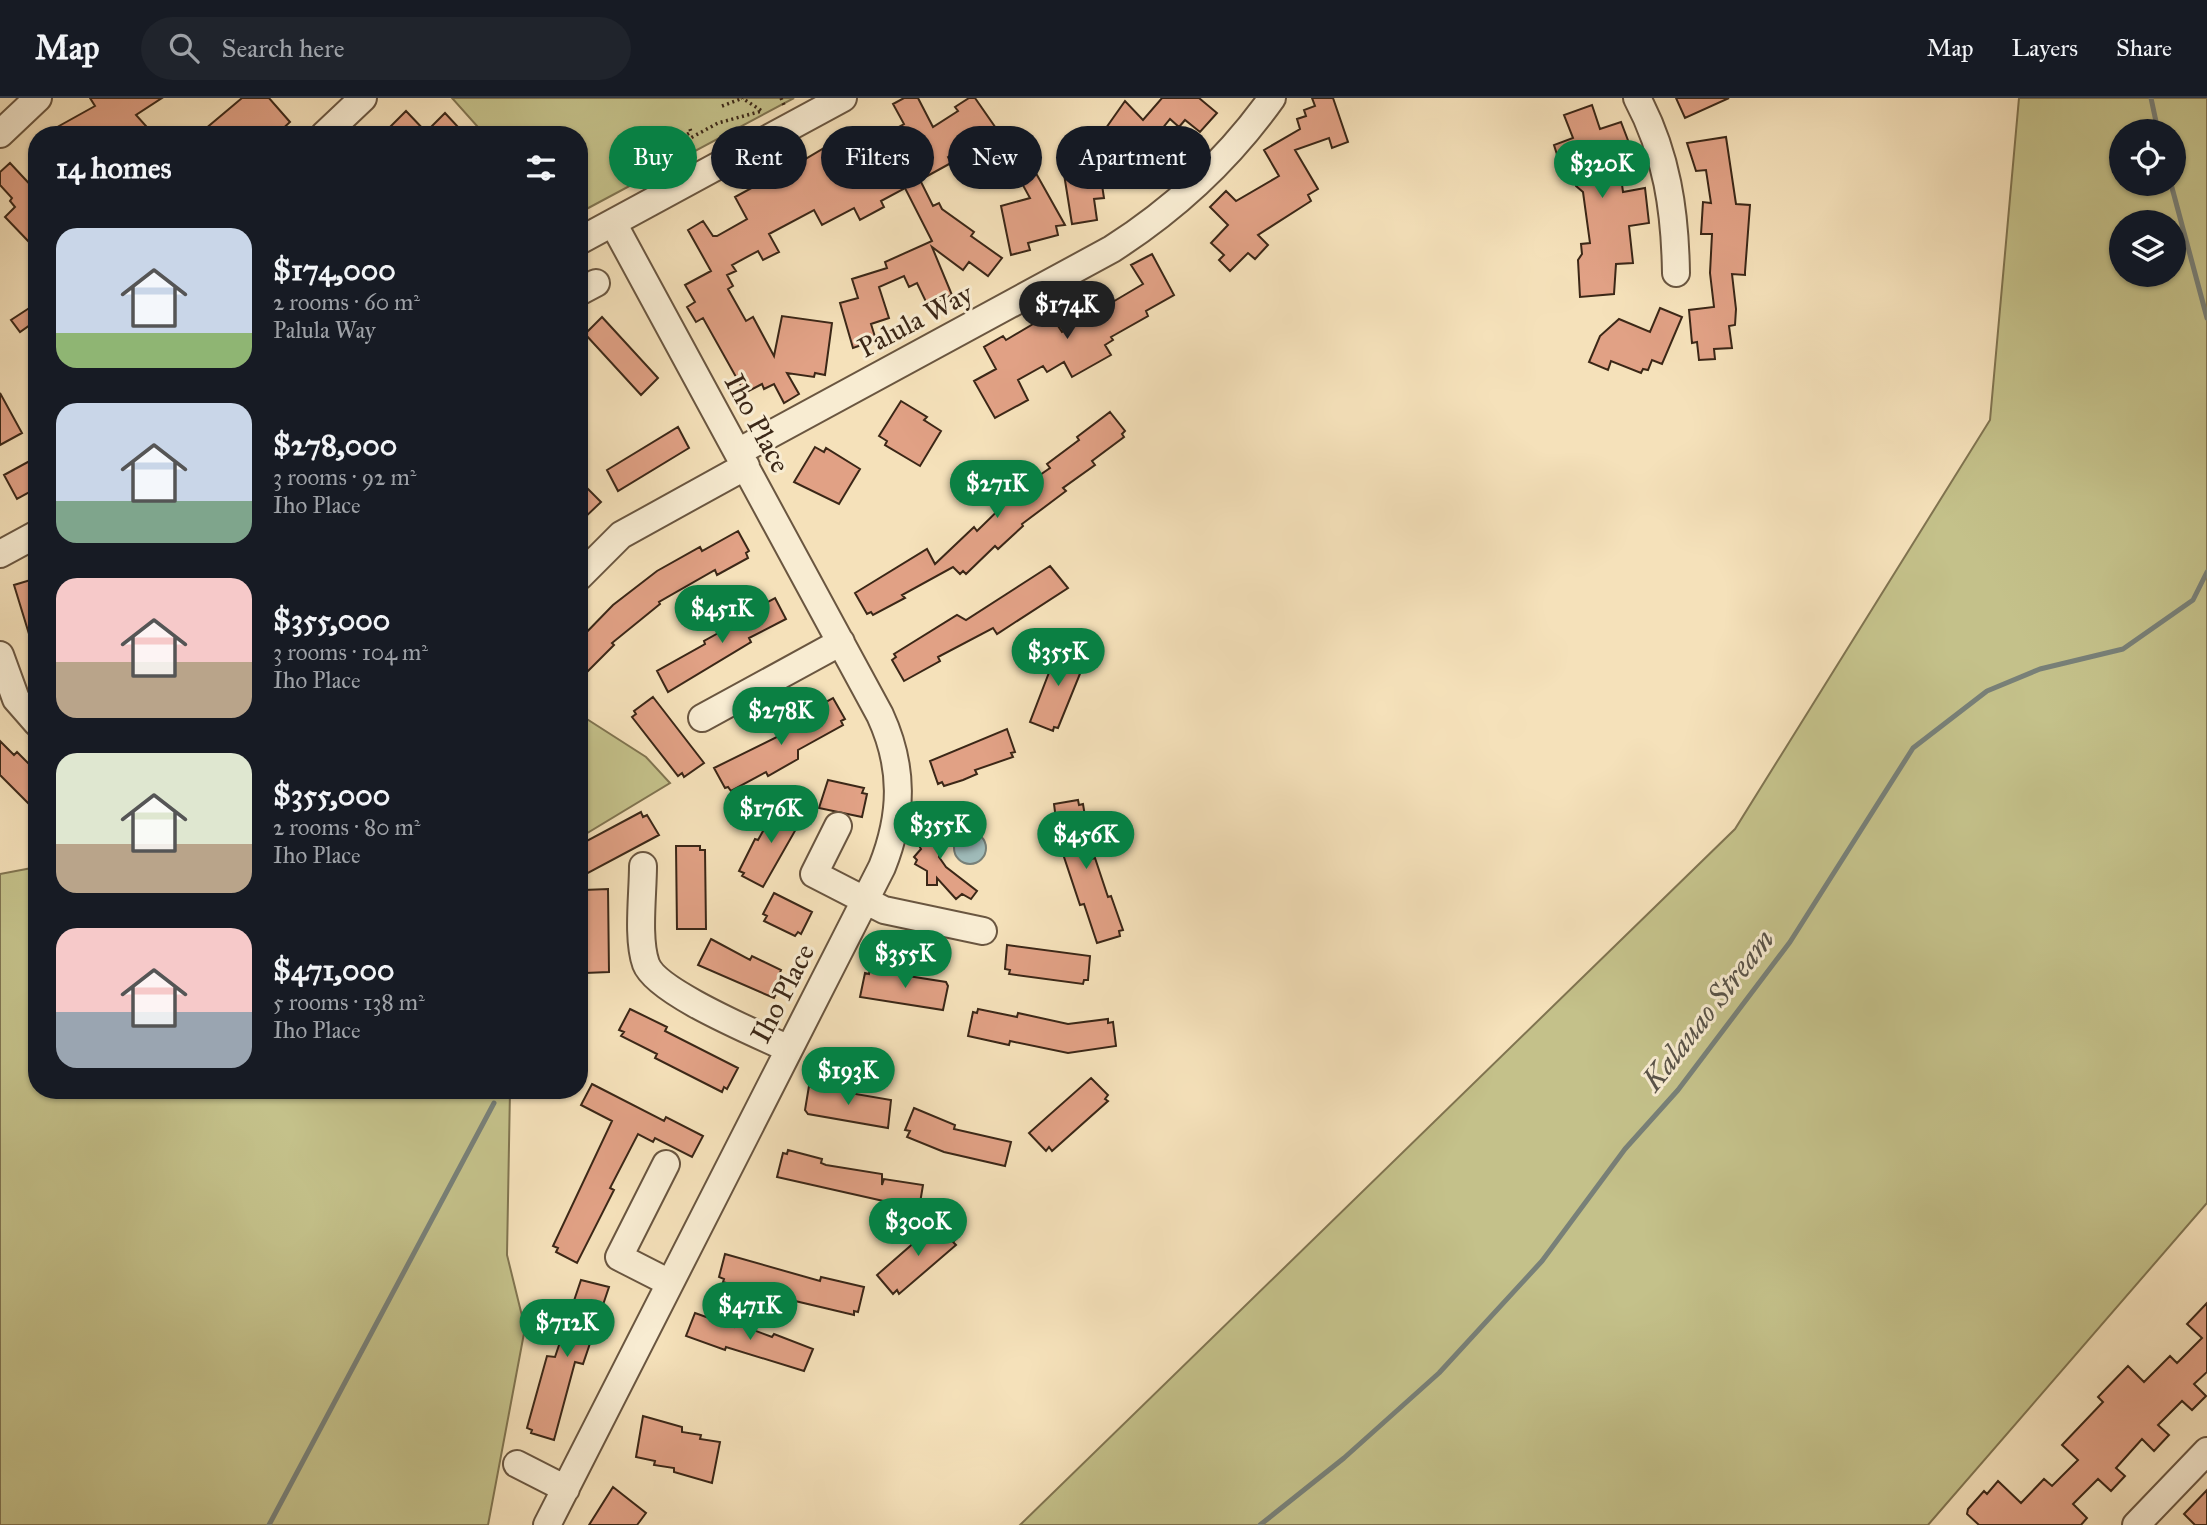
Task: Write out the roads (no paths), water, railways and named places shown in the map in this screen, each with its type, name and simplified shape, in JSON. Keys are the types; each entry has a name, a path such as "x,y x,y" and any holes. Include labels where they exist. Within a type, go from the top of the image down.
{"street":[{"path":"0,134 38,98"},
{"path":"333,126 363,98"},
{"path":"588,236 843,98"},
{"name":"Palula Way","path":"588,569 621,534 742,459 1141,231 1210,174 1272,98"},
{"path":"1637,98 1667,173 1675,225 1676,273"},
{"name":"Iho Place","path":"547,1525 882,867 896,826 899,773 889,734 613,223"},
{"path":"0,554 28,539"},
{"path":"702,718 841,642"},
{"path":"0,655 16,699 28,713"},
{"path":"838,826 814,874 884,910 983,931"},
{"path":"643,866 643,951 650,972 670,990 789,1049"},
{"path":"666,1164 619,1257 670,1283"},
{"path":"2139,1524 2207,1451"},
{"path":"517,1464 566,1489"}],"water":[{"path":"970,832 981,837 986,848 981,859 970,864 959,859 954,848 959,837"}],"waterway":[{"name":"Kalauao Stream","path":"2151,98 2155,119"},
{"name":"Kalauao Stream","path":"2174,196 2207,318"},
{"name":"Kalauao Stream","path":"1260,1525 1344,1458 1439,1373 1542,1261 1625,1149 1678,1090 1790,942 1913,748 1987,691 2040,669 2123,649 2193,600 2207,572"},
{"path":"269,1525 494,1103"}]}
